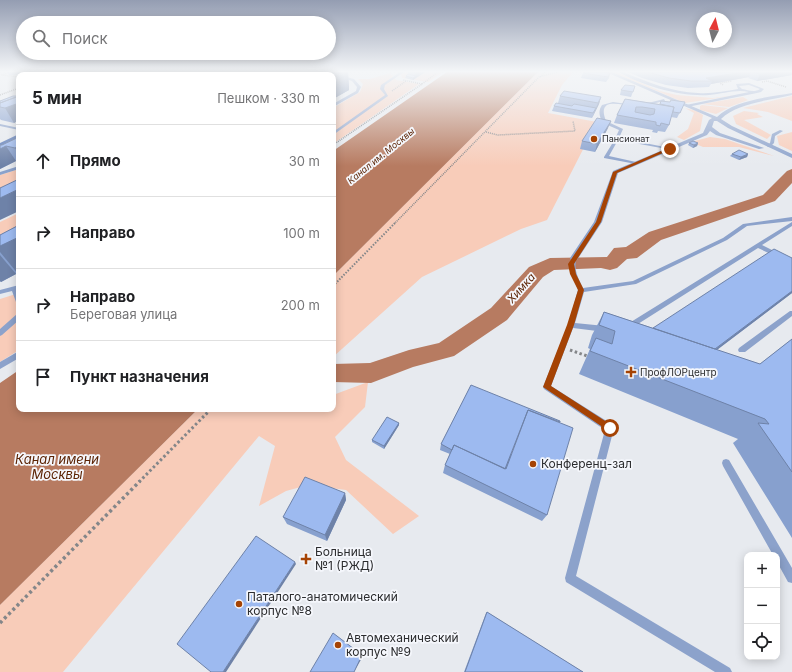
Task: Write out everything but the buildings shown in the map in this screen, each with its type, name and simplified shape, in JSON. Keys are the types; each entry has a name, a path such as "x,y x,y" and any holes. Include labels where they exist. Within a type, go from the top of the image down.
{"main road":[{"path":"0,145 16,137"},
{"path":"0,153 16,145"}],"street":[{"path":"681,103 718,119 730,127 791,156"},
{"path":"573,261 598,222 615,172 703,135 707,132 712,120 718,119 723,114 748,103"},
{"path":"709,126 720,124 730,127"},
{"path":"709,126 724,136"},
{"path":"703,135 724,136 791,156"}],"lane":[{"path":"336,132 374,103"},
{"path":"611,103 604,105 600,113 603,120 621,129 606,157 634,163"},
{"path":"618,103 643,105 650,103"},
{"path":"687,106 701,103"},
{"path":"0,125 16,128"},
{"path":"769,146 772,143 773,135 781,131"},
{"path":"617,139 670,149"},
{"path":"0,174 16,169"},
{"path":"581,290 634,283 725,239 745,225 792,219"},
{"path":"621,332 792,224"},
{"path":"759,246 792,262"},
{"path":"573,261 573,274 581,290 571,325 547,387 610,428 570,578 726,672"},
{"path":"0,292 16,288"},
{"path":"742,350 792,313"},
{"path":"0,333 16,319"},
{"path":"571,325 614,331"},
{"path":"0,366 16,356"},
{"path":"726,463 792,578"}],"path":[{"path":"336,283 514,103"},
{"path":"485,132 498,135 575,131 573,121"},
{"path":"562,348 594,359"},
{"path":"0,623 208,412"}],"shaded area":[{"path":"341,103 391,103 336,142 336,106"},
{"path":"506,103 553,103 548,113 597,122 547,220 521,229 422,277 336,354 336,273"},
{"path":"706,103 739,103 729,107 702,104"},
{"path":"762,103 792,103 792,121 768,112 743,108"},
{"path":"700,106 728,108 716,114 700,110"},
{"path":"685,108 697,111 703,115 700,131 684,140 677,137 688,129 694,113"},
{"path":"744,111 759,113 757,114 763,117 744,120 771,135 767,139 736,124 733,116"},
{"path":"792,132 792,151 779,145 777,136"},
{"path":"710,137 725,139 774,156 739,147 703,147 691,142"},
{"path":"16,170 16,193 0,194 0,175"},
{"path":"16,214 16,251 0,259 0,222"},
{"path":"16,294 16,352 0,362 0,299"},
{"path":"368,382 365,407 335,437 346,460 419,516 393,534 346,490 308,485 286,491 259,506 275,446 259,436 63,672 0,672 0,605 195,412 336,412 336,394"}],"water":[{"name":"Канал им. Москвы","path":"402,103 506,103 336,273 336,149"},
{"name":"Канал имени Москвы","path":"16,372 16,412 195,412 0,605 0,383"}],"waterway":[{"name":"Химка","path":"336,373 371,373 409,359 446,350 499,314 536,272 550,264 601,262 610,264 619,257 621,252 630,254 655,236 769,198 792,174"}],"place":[{"name":"Пансионат","path":"594,139"},
{"name":"ПрофЛОРцентр","path":"631,372"},
{"name":"Конференц-зал","path":"533,464"},
{"name":"Больница №1 (РЖД)","path":"306,559"},
{"name":"Паталого-анатомический корпус №8","path":"239,604"},
{"name":"Автомеханический корпус №9","path":"338,645"}],"route":[{"path":"610,428 547,387 571,325 581,290 573,274 571,264 598,222 615,172 670,149"}]}
